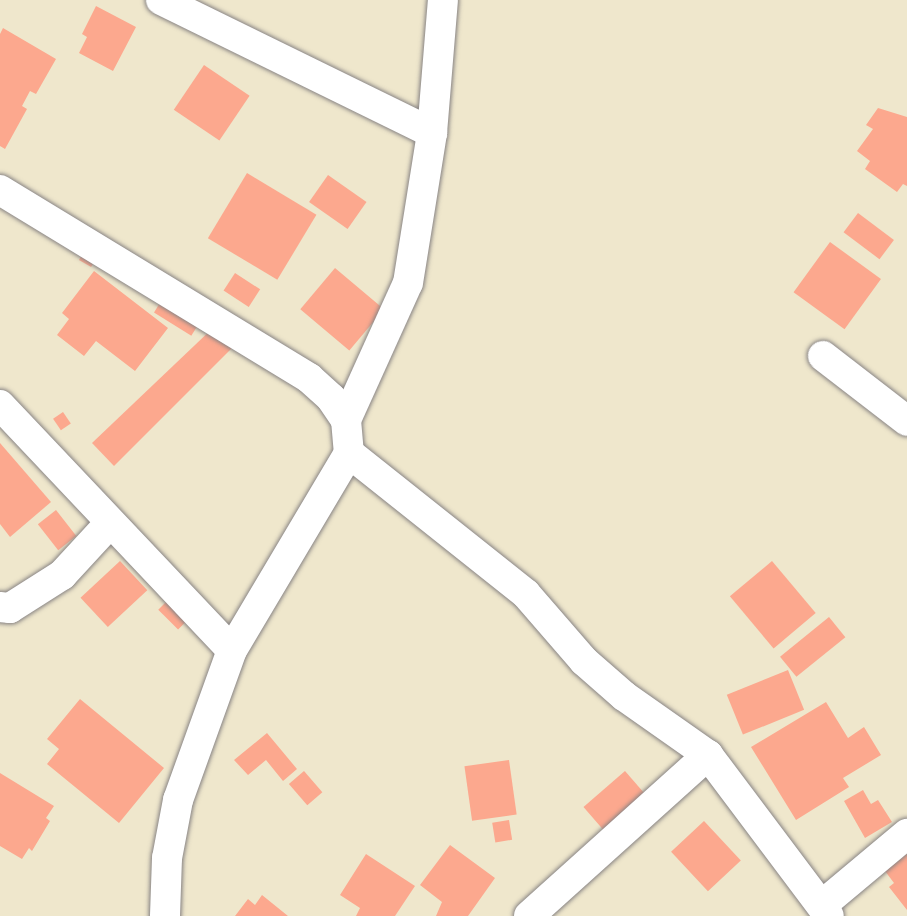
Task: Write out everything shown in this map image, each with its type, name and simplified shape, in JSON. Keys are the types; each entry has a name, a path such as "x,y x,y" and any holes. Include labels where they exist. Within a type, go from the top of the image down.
{"street":[{"path":"161,0 432,133"},
{"path":"346,420 408,283 432,133 443,0"},
{"path":"0,190 309,378 332,398 346,420 349,453 232,650 178,800 166,858 165,916"},
{"path":"823,356 907,421"},
{"path":"0,405 109,524 232,650"},
{"path":"349,453 526,594 584,661 624,696 708,755 826,910 907,834"},
{"path":"0,607 10,608 62,576 109,524"},
{"path":"530,916 708,755"}],"building":[{"path":"96,6 136,27 113,71 79,53 87,37 82,34"},
{"path":"3,28 56,59 36,94 30,91 22,106 27,109 5,149 0,146 0,34"},
{"path":"204,65 250,96 219,141 174,110"},
{"path":"878,108 907,117 907,186 903,184 897,192 865,169 870,161 857,151 873,129 866,125"},
{"path":"247,173 316,215 277,280 208,238"},
{"path":"328,175 367,202 348,229 309,202"},
{"path":"858,213 894,240 879,259 844,232"},
{"path":"830,242 881,279 845,329 794,292"},
{"path":"83,253 95,260 91,267 79,260"},
{"path":"335,268 384,309 349,351 300,309"},
{"path":"94,271 168,328 135,371 96,341 84,356 57,335 69,319 62,313"},
{"path":"235,273 260,289 249,307 224,291"},
{"path":"163,298 200,321 191,336 154,312"},
{"path":"216,325 236,344 114,466 92,443"},
{"path":"63,412 71,424 61,430 53,419"},
{"path":"0,443 51,502 10,537 0,524"},
{"path":"56,510 76,536 58,550 38,524"},
{"path":"120,561 147,590 108,627 81,598"},
{"path":"772,561 816,613 774,648 730,596"},
{"path":"171,597 191,617 178,630 158,610"},
{"path":"829,617 845,637 796,677 780,657"},
{"path":"788,670 804,710 743,735 727,695"},
{"path":"80,699 164,768 119,823 47,764 59,749 47,739"},
{"path":"826,702 848,738 864,727 881,755 843,778 849,787 796,820 751,747"},
{"path":"267,733 297,769 283,781 266,760 248,775 234,760"},
{"path":"509,760 517,814 472,821 464,766"},
{"path":"304,771 322,792 307,805 289,784"},
{"path":"625,771 654,804 612,840 583,807"},
{"path":"0,773 54,806 46,818 50,821 32,851 29,848 22,859 0,846"},
{"path":"863,790 871,804 878,800 892,822 865,838 844,801"},
{"path":"509,820 512,840 495,842 492,823"},
{"path":"704,821 741,860 708,891 671,852"},
{"path":"450,845 495,878 468,916 436,916 442,902 420,885"},
{"path":"366,854 415,886 395,916 356,916 360,908 340,895"},
{"path":"907,854 907,910 889,887 894,883 885,871"},
{"path":"262,895 288,916 235,916 248,899 255,905"}]}
